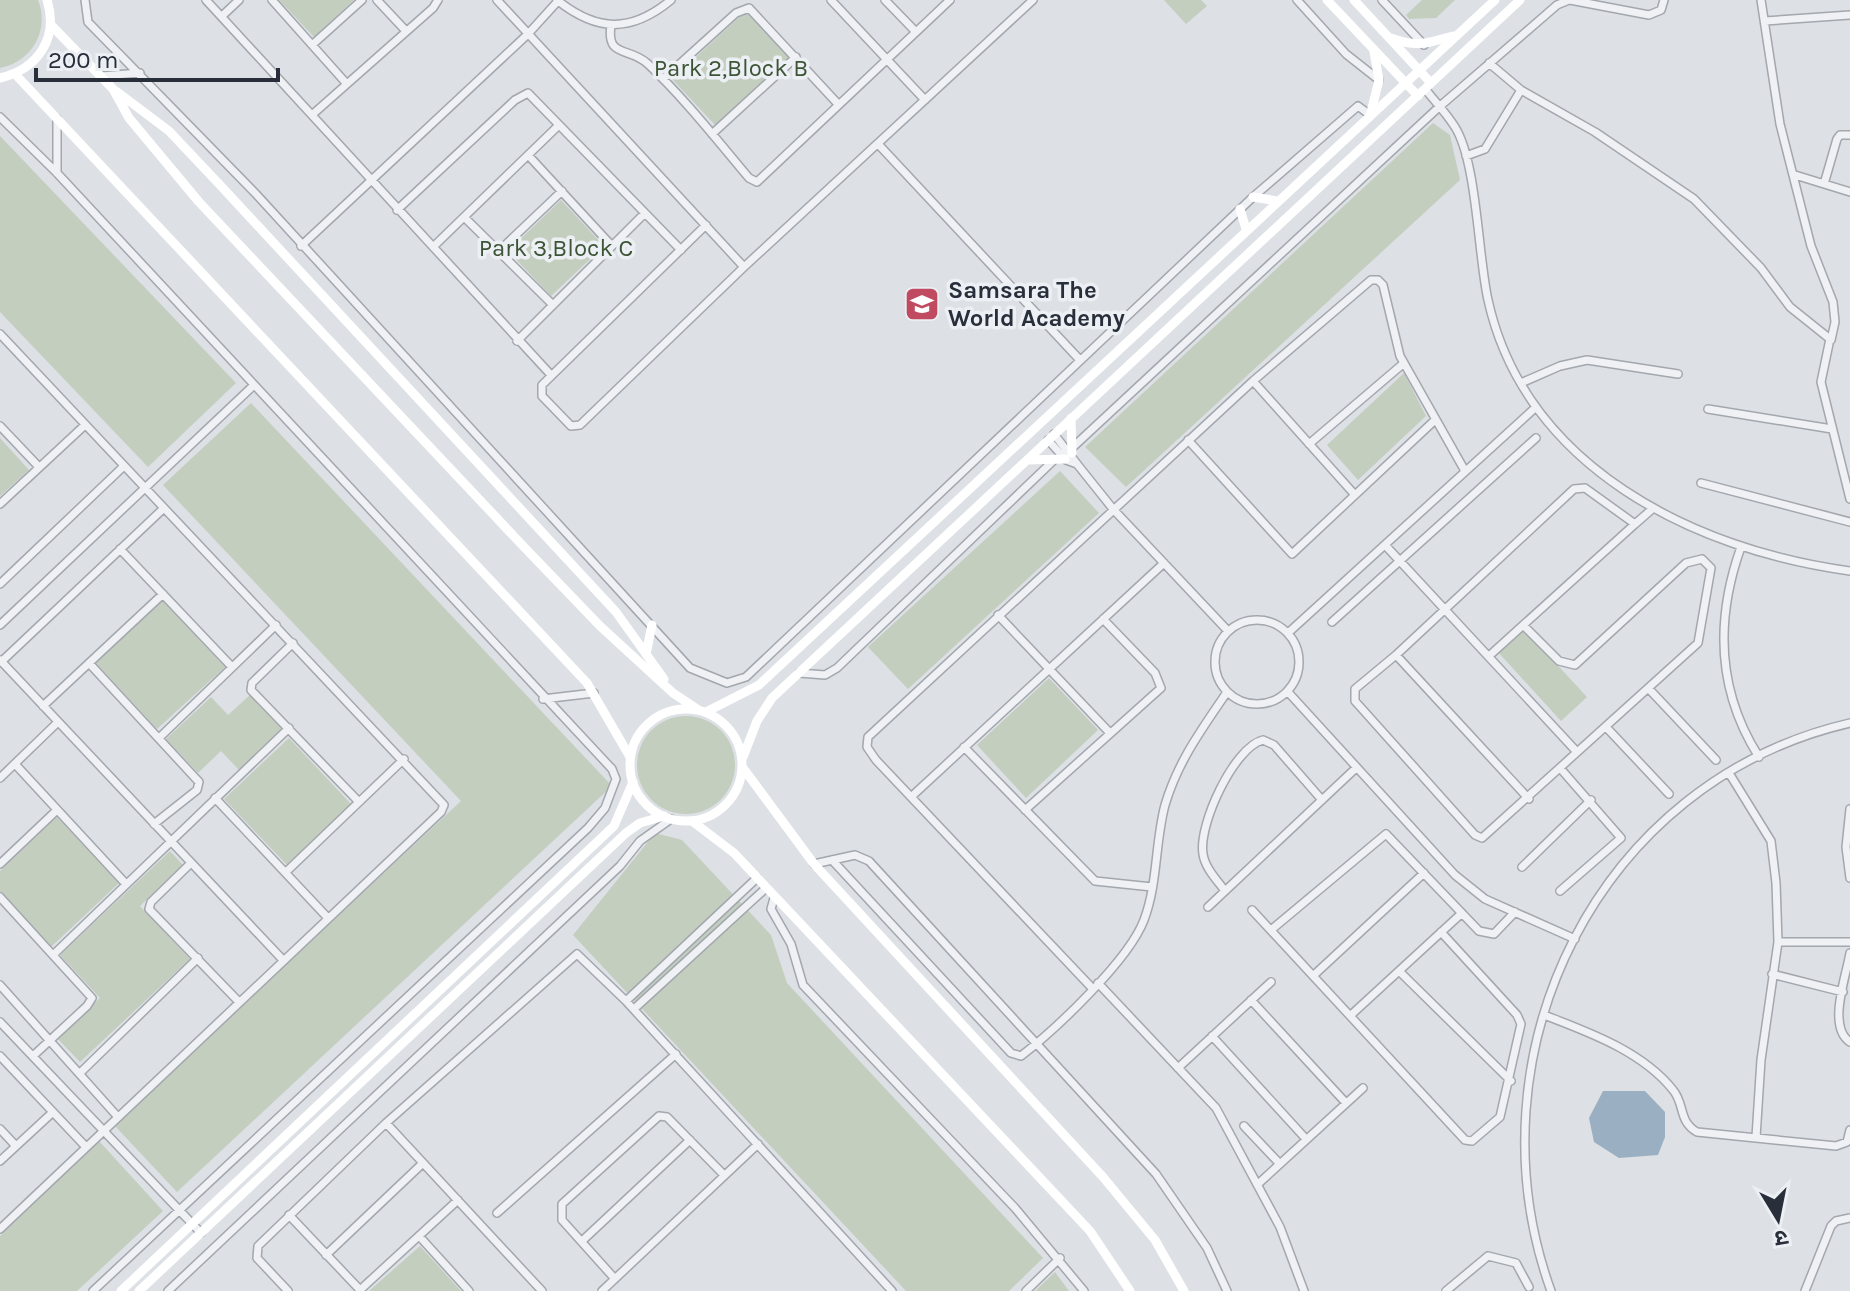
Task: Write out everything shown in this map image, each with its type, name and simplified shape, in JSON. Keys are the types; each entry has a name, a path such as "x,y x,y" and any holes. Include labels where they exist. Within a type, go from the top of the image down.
{"main road":[{"path":"1327,0 1405,83 1425,89"},
{"path":"1354,0 1419,70 1425,89"},
{"path":"630,757 642,730 654,719 677,709 701,710 759,685 1495,0"},
{"path":"139,1291 626,833 640,823 668,818 692,821 719,810 734,795 757,721 772,698 1520,0"},
{"path":"0,78 28,67 42,52 51,25 51,2"},
{"path":"51,25 113,89 179,141 616,612 673,693"},
{"path":"1388,37 1411,46 1458,34"},
{"path":"1370,115 1379,80 1373,49"},
{"path":"15,74 594,693 630,757 633,782 642,800 668,818"},
{"path":"113,89 129,118 199,202 600,626 673,693 731,730 743,762 814,864 1103,1177 1155,1240 1184,1291"},
{"path":"1253,197 1277,201"},
{"path":"1240,209 1246,229"},
{"path":"1027,460 1053,461 1070,453 1071,418"},
{"path":"646,654 652,625"},
{"path":"121,1291 614,826 633,782"},
{"path":"692,821 734,853 1090,1231 1130,1291"}],"street":[{"path":"85,0 88,22 140,73 694,671 727,683 746,677 1253,197 1358,106 1370,115"},
{"path":"206,0 551,375"},
{"path":"222,16 239,0"},
{"path":"272,0 346,83"},
{"path":"312,45 362,0"},
{"path":"377,0 406,31"},
{"path":"313,114 433,8 438,0"},
{"path":"497,0 744,267"},
{"path":"301,246 528,34 557,0 582,18 611,25 633,23 654,14 671,0"},
{"path":"831,0 925,100"},
{"path":"885,0 916,32"},
{"path":"611,25 612,46 645,61 749,178 757,182 950,0"},
{"path":"706,225 542,385 542,396 571,426 580,425 744,267 1033,0"},
{"path":"1297,0 1346,54 1379,80"},
{"path":"1382,0 1424,45"},
{"path":"1070,453 1439,107 1557,5 1569,0 1649,15 1661,10 1664,0"},
{"path":"1761,0 1780,124 1811,246 1833,302 1835,322 1821,382 1850,499"},
{"path":"663,79 745,8 753,10 838,104"},
{"path":"1765,21 1850,15"},
{"path":"712,134 796,57"},
{"path":"1489,63 1521,90 1595,132 1694,199 1761,268 1790,307 1831,340"},
{"path":"101,76 140,73"},
{"path":"1425,89 1456,129 1466,156 1488,302 1504,349 1535,408 1604,475 1651,510 1703,535 1741,547 1850,571"},
{"path":"1466,156 1485,149 1521,90"},
{"path":"397,210 524,93 531,95 681,250"},
{"path":"0,117 57,173 615,774 615,786 605,808 588,828 93,1291"},
{"path":"57,119 57,173"},
{"path":"433,247 559,125"},
{"path":"1824,184 1837,139 1840,135 1850,135"},
{"path":"879,145 1079,359"},
{"path":"528,155 611,245"},
{"path":"1795,175 1850,192"},
{"path":"499,251 562,191"},
{"path":"517,341 551,303 645,213"},
{"path":"464,217 551,303"},
{"path":"1304,1291 1258,1184 1216,1108 911,797 870,752 868,737 1188,440 1371,280 1378,280 1383,285 1404,363 1434,421 1465,471"},
{"path":"0,334 404,759 442,801 443,808 0,1229"},
{"path":"1521,383 1574,361 1587,360 1678,374"},
{"path":"1309,444 1404,363"},
{"path":"1253,381 1355,495"},
{"path":"0,625 254,385"},
{"path":"1288,633 1535,408"},
{"path":"1708,409 1832,429"},
{"path":"1188,440 1292,554 1434,421"},
{"path":"0,504 85,425"},
{"path":"0,426 39,467"},
{"path":"1051,437 1070,453 1113,509 1228,631"},
{"path":"1332,622 1398,559 1536,438"},
{"path":"799,673 825,675 837,668 1053,461"},
{"path":"0,584 124,466"},
{"path":"1701,483 1850,522"},
{"path":"1524,626 1559,661 1575,665 1686,563 1702,559 1711,568 1702,637 1529,799 1482,838 1475,835 1355,701 1355,689 1445,611 1574,489 1585,488 1635,524"},
{"path":"164,508 1,661 283,960"},
{"path":"1489,656 1651,510"},
{"path":"1385,545 1577,752"},
{"path":"1741,547 1729,580 1722,623 1722,650 1739,718 1759,757"},
{"path":"120,549 232,667"},
{"path":"911,797 1164,563"},
{"path":"43,706 163,594"},
{"path":"998,615 1109,732"},
{"path":"1025,810 1109,732 1158,693 1161,683 1103,619"},
{"path":"1252,620 1265,620 1288,633 1296,643 1300,669 1288,692 1264,704 1238,700 1227,692 1219,681 1215,655 1228,631 1252,620"},
{"path":"159,738 276,625"},
{"path":"793,631 796,652"},
{"path":"293,643 251,687 252,693 359,802"},
{"path":"1396,655 1529,799"},
{"path":"89,663 197,779 199,786 154,824"},
{"path":"1649,689 1716,760"},
{"path":"832,860 1011,1053 1021,1056 1095,986 1123,955 1142,925 1152,887 1165,807 1181,760 1227,692"},
{"path":"1288,692 1455,875 1485,899 1575,939"},
{"path":"543,699 594,693"},
{"path":"0,778 58,722"},
{"path":"1551,1291 1534,1244 1522,1137 1530,1068 1544,1015 1592,906 1629,854 1672,811 1759,757 1823,730 1850,723"},
{"path":"1606,727 1669,794"},
{"path":"53,955 289,728"},
{"path":"1225,891 1206,865 1203,845 1214,799 1252,742 1263,740 1274,745 1322,800"},
{"path":"964,747 1097,883 1152,887"},
{"path":"286,872 404,759"},
{"path":"15,764 126,884"},
{"path":"1208,907 1356,768"},
{"path":"1560,768 1621,838 1560,891"},
{"path":"1729,773 1771,841 1778,942 1756,1137"},
{"path":"215,798 327,917"},
{"path":"1522,867 1591,800"},
{"path":"1850,809 1846,847 1850,878"},
{"path":"0,864 57,810"},
{"path":"168,1291 620,866 640,841 668,818"},
{"path":"1271,930 1386,834 1462,913 1487,934 1494,934 1515,912"},
{"path":"814,864 855,855 866,858 1156,1174 1207,1248 1227,1291"},
{"path":"191,863 151,902 149,909 239,1002"},
{"path":"1314,975 1424,873"},
{"path":"626,1001 757,878"},
{"path":"634,1009 766,888"},
{"path":"0,897 92,998 33,1056"},
{"path":"774,898 771,909 791,944 803,985 1060,1258 1084,1291"},
{"path":"1252,910 1465,1140 1480,1137 1500,1117 1521,1033 1517,1015 1441,932"},
{"path":"1351,1015 1462,913"},
{"path":"1778,942 1850,942"},
{"path":"1850,953 1838,1023 1842,1036 1850,1042"},
{"path":"288,1291 256,1254 258,1246 386,1123 574,954 581,955 634,1009 892,1291"},
{"path":"80,1073 198,958"},
{"path":"1399,971 1511,1081"},
{"path":"1772,974 1843,992"},
{"path":"1178,1068 1271,982"},
{"path":"0,985 51,1038 117,1116"},
{"path":"1251,1000 1346,1103"},
{"path":"1544,1015 1630,1054 1673,1089 1684,1121 1697,1132 1836,1146 1847,1142 1850,1130"},
{"path":"0,1022 201,1233"},
{"path":"1212,1036 1306,1139"},
{"path":"497,1213 676,1054"},
{"path":"0,1056 86,1147"},
{"path":"1258,1184 1363,1088"},
{"path":"0,1161 53,1112"},
{"path":"615,1279 559,1211 562,1204 659,1116 667,1117 724,1175"},
{"path":"386,1123 542,1291"},
{"path":"1244,1126 1279,1163"},
{"path":"0,1129 16,1146"},
{"path":"582,1241 690,1140"},
{"path":"602,1291 758,1144"},
{"path":"326,1255 423,1163"},
{"path":"289,1215 360,1291 458,1200"},
{"path":"1805,1291 1831,1226 1836,1221 1850,1218"},
{"path":"420,1237 469,1291"},
{"path":"1446,1291 1488,1256 1516,1263 1529,1289 1545,1274"},
{"path":"1026,1291 1060,1258"}],"green space":[{"path":"0,0 38,0 42,22 36,43 29,52 11,65 0,68"},
{"path":"279,0 354,0 314,37"},
{"path":"1164,0 1201,0 1207,6 1186,24"},
{"path":"1422,0 1455,0 1436,18 1409,19 1406,15"},
{"name":"Park 2,Block B","path":"747,10 790,56 715,125 672,79"},
{"path":"1433,123 1450,135 1460,180 1126,487 1085,447"},
{"path":"0,136 236,383 148,467 0,312"},
{"name":"Park 3,Block C","path":"561,200 604,246 551,296 508,251"},
{"path":"1404,373 1426,416 1358,480 1327,445"},
{"path":"251,403 612,786 177,1192 114,1125 461,801 163,485"},
{"path":"0,438 29,470 0,496"},
{"path":"1060,471 1099,513 908,689 868,647"},
{"path":"162,600 225,667 157,729 95,662"},
{"path":"1524,629 1587,697 1561,721 1498,652"},
{"path":"1049,678 1098,730 1026,798 977,745"},
{"path":"250,695 282,729 239,770 221,751 198,773 166,739 211,697 228,715"},
{"path":"686,716 705,720 721,730 731,746 735,765 731,784 721,800 705,810 686,814 667,810 651,800 641,784 637,765 641,746 651,730 667,720"},
{"path":"289,738 351,804 287,865 224,799"},
{"path":"57,817 119,883 51,947 0,892 0,871"},
{"path":"655,833 682,840 771,935 787,983 1043,1258 1009,1291 906,1291 573,935"},
{"path":"170,851 183,865 140,906 190,959 80,1062 57,1038 100,998 60,955"},
{"path":"99,1141 163,1211 77,1291 0,1291 0,1236"},
{"path":"420,1246 461,1291 369,1291"},
{"path":"1055,1272 1069,1291 1035,1291"}],"water":[{"path":"1603,1091 1645,1091 1665,1112 1665,1137 1658,1155 1619,1158 1594,1142 1589,1118"}],"place":[{"name":"Samsara The World Academy","path":"922,304"}]}
